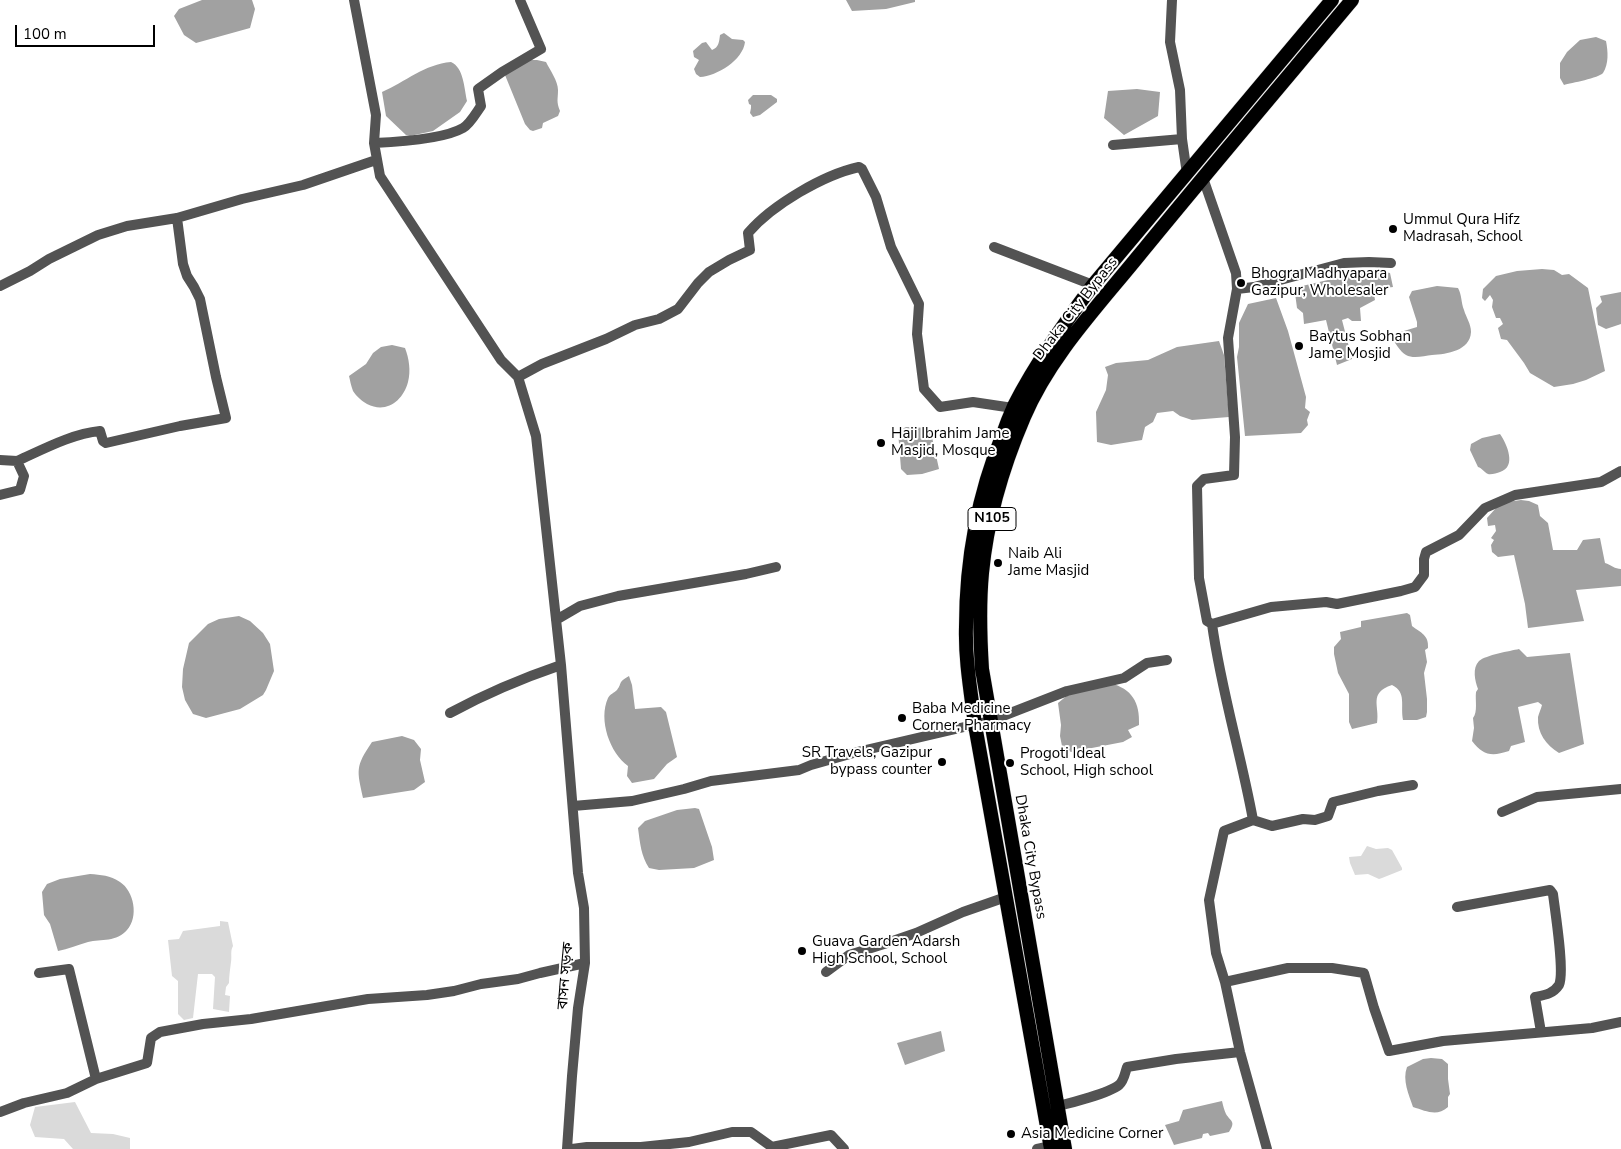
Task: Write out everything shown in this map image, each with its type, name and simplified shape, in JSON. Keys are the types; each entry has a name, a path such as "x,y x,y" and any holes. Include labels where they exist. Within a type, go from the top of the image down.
{"highway":[{"path":"1051,1147 975,725 968,669 966,628 968,575 975,526 992,460 1013,408 1033,371 1062,326 1093,285 1332,0"},
{"name":"Dhaka City Bypass","path":"1065,1149 982,668 980,629 982,573 988,531 1004,468 1024,415 1043,380 1072,337 1352,0"}],"street":[{"path":"354,0 376,115 374,142 380,176 501,360 518,377 542,364 606,339 635,325 659,319 678,309 709,272 750,250 748,233 755,225 795,194 859,167 862,169 876,197 891,247 919,304 917,334 924,389 940,407 973,402 1013,408"},
{"path":"374,142 405,141 446,134 464,127 481,106 478,89 541,49 520,0"},
{"path":"1172,0 1170,42 1180,90 1182,138 1188,174"},
{"path":"1113,145 1182,138"},
{"path":"0,286 62,252 98,235 127,226 177,218 242,199 303,185 376,160"},
{"path":"1203,178 1236,273 1237,289 1228,338 1235,437 1234,475 1204,479 1198,486 1199,578 1207,621 1212,624 1271,607 1326,602 1336,604 1415,587 1424,575 1426,552 1459,534 1485,508 1515,495 1601,482 1621,471"},
{"path":"0,460 17,461 64,440 93,432 100,431 106,443 180,426 226,418 200,299 187,276 183,264 177,218"},
{"path":"994,247 1093,285"},
{"path":"1237,289 1254,287 1344,263 1391,263"},
{"name":"বাসন সড়ক","path":"518,377 536,436 561,665 578,873 584,908 585,963 578,1008 567,1149"},
{"path":"0,495 20,490 24,476 17,461"},
{"path":"556,620 580,606 618,596 776,567"},
{"path":"1212,624 1218,664 1253,820"},
{"path":"573,806 632,801 711,781 799,770 856,752 990,722 1067,691 1124,678 1147,662 1167,660"},
{"path":"450,713 480,697 561,665"},
{"path":"1267,1149 1240,1052 1225,982 1216,953 1209,900 1224,831 1253,820 1272,826 1303,819 1316,820 1328,816 1333,802 1413,785"},
{"path":"1502,812 1536,797 1621,790"},
{"path":"1457,906 1550,890 1553,894 1561,956 1560,984 1552,993 1535,997 1541,1032"},
{"path":"826,972 849,955 900,939 963,912 1006,897"},
{"path":"0,1112 24,1103 67,1093 96,1079 147,1063 150,1038 160,1032 203,1024 302,1011 368,999 427,995 480,984 518,979 585,963"},
{"path":"1225,982 1288,968 1332,968 1364,973 1374,1008 1390,1051 1442,1041 1592,1028 1621,1022"},
{"path":"39,973 69,969 96,1079"},
{"path":"1058,1106 1120,1085 1124,1080 1127,1067 1240,1052"},
{"path":"572,1149 587,1147 641,1147 689,1142 732,1132 751,1132 763,1145 772,1147 831,1135 844,1149"},
{"path":"1037,1149 1051,1147"}],"shaded area":[{"path":"202,0 252,0 255,9 250,28 196,43 184,35 174,16 179,9"},
{"path":"846,0 915,0 915,2 886,9 852,11"},
{"path":"724,33 732,39 745,42 740,55 728,66 714,74 700,77 694,69 699,60 694,57 693,51 706,42 712,50 714,49 718,44 720,35"},
{"path":"1596,37 1606,41 1608,53 1603,73 1564,85 1560,78 1560,63 1567,52 1580,40"},
{"path":"529,60 546,62 557,83 560,111 558,116 543,123 542,128 533,131 525,124 505,75"},
{"path":"451,62 459,69 467,101 460,112 433,131 410,136 406,135 386,116 382,92 432,66"},
{"path":"1137,89 1160,92 1158,116 1124,135 1104,118 1108,91"},
{"path":"753,95 771,95 777,99 777,102 760,115 753,117 750,113 751,105 748,100"},
{"path":"1554,270 1562,275 1569,274 1588,288 1605,371 1586,380 1554,387 1530,373 1507,340 1501,339 1498,328 1503,324 1500,318 1496,318 1492,307 1493,300 1490,295 1485,301 1482,298 1483,289 1496,276 1517,271"},
{"path":"1378,271 1390,273 1393,287 1378,289 1374,294 1375,300 1360,308 1361,321 1352,321 1348,318 1342,320 1352,359 1337,365 1326,320 1304,324 1303,313 1297,308 1295,293 1302,286 1358,273 1370,276"},
{"path":"1437,286 1458,288 1470,326 1470,338 1462,347 1444,354 1419,357 1406,355 1391,338 1394,334 1417,327 1409,297 1412,291"},
{"path":"1621,292 1621,324 1606,329 1598,325 1596,308 1602,302 1600,296"},
{"path":"1276,298 1288,331 1306,397 1305,408 1310,412 1307,420 1308,425 1301,433 1245,436 1237,357 1239,323 1248,304"},
{"path":"1219,341 1224,355 1229,417 1192,420 1180,416 1173,411 1157,413 1153,422 1145,427 1142,440 1111,445 1097,442 1096,412 1106,390 1108,375 1105,367 1116,363 1148,360 1177,347"},
{"path":"392,345 405,348 408,356 409,373 406,389 393,404 374,407 365,403 356,395 352,389 349,376 366,364 373,353 381,347"},
{"path":"906,427 930,428 939,469 922,474 907,475 901,469 898,431"},
{"path":"1500,434 1508,449 1508,465 1500,472 1488,474 1478,467 1470,450 1471,444 1482,438"},
{"path":"1521,500 1538,505 1540,516 1548,523 1553,550 1577,550 1583,540 1600,538 1605,563 1621,569 1621,586 1576,590 1584,621 1528,628 1525,604 1514,555 1498,557 1492,552 1491,545 1494,540 1491,538 1496,531 1495,525 1488,526 1487,518 1496,508 1507,502"},
{"path":"1407,613 1410,615 1412,626 1424,635 1428,644 1428,648 1425,650 1427,662 1424,673 1427,699 1426,717 1417,720 1403,720 1400,691 1392,685 1385,688 1377,696 1377,723 1352,729 1349,722 1349,694 1338,673 1334,654 1334,647 1341,639 1340,632 1361,627 1361,621"},
{"path":"239,616 250,621 263,633 270,644 274,671 266,690 263,695 240,709 206,718 193,714 185,700 182,687 183,669 189,643 208,624 219,619"},
{"path":"1519,649 1527,657 1570,653 1584,744 1559,753 1550,746 1543,738 1539,728 1538,717 1542,705 1538,702 1518,707 1525,742 1511,746 1509,751 1488,754 1472,741 1476,692 1478,689 1475,667 1479,661 1487,657"},
{"path":"629,676 635,709 661,707 666,712 677,757 667,764 654,779 632,783 627,776 628,766 611,745 604,716 609,697 617,690 622,681"},
{"path":"1110,683 1124,689 1133,698 1138,710 1139,725 1128,730 1132,737 1123,742 1071,752 1062,746 1058,703 1069,694"},
{"path":"402,736 414,740 421,749 420,760 425,782 414,790 363,798 359,781 359,769 366,750 372,742"},
{"path":"699,809 712,847 714,860 694,868 659,870 649,868 640,844 638,828 645,821 677,810"},
{"path":"1367,846 1376,849 1388,848 1392,850 1402,870 1379,879 1368,874 1355,875 1349,857 1361,856"},
{"path":"90,874 109,877 125,886 129,891 133,904 134,911 131,925 119,937 88,942 58,951 50,924 44,915 42,892 47,884 60,879"},
{"path":"220,921 228,922 233,946 229,983 226,987 225,995 230,996 229,1012 213,1009 215,977 212,974 198,974 193,1018 184,1020 178,1014 178,981 172,976 168,940 179,939 183,931 220,926"},
{"path":"941,1031 945,1051 905,1065 897,1043"},
{"path":"1423,1059 1442,1059 1448,1064 1450,1094 1448,1097 1448,1107 1440,1112 1413,1107 1405,1077 1407,1067"},
{"path":"1222,1101 1226,1114 1232,1124 1229,1132 1210,1136 1208,1133 1203,1134 1202,1138 1174,1145 1165,1125 1179,1121 1183,1110"},
{"path":"75,1102 91,1133 113,1134 130,1138 130,1149 73,1149 64,1139 35,1137 30,1125 35,1107"}],"place":[{"name":"Ummul Qura Hifz Madrasah, School","path":"1393,229"},
{"name":"Bhogra Madhyapara Gazipur, Wholesaler","path":"1241,283"},
{"name":"Baytus Sobhan Jame Mosjid","path":"1299,346"},
{"name":"Haji Ibrahim Jame Masjid, Mosque","path":"881,443"},
{"name":"Naib Ali Jame Masjid","path":"998,563"},
{"name":"Baba Medicine Corner, Pharmacy","path":"902,718"},
{"name":"SR Travels, Gazipur bypass counter","path":"942,762"},
{"name":"Progoti Ideal School, High school","path":"1010,763"},
{"name":"Guava Garden Adarsh High School, School","path":"802,951"},
{"name":"Asia Medicine Corner","path":"1011,1134"}]}
